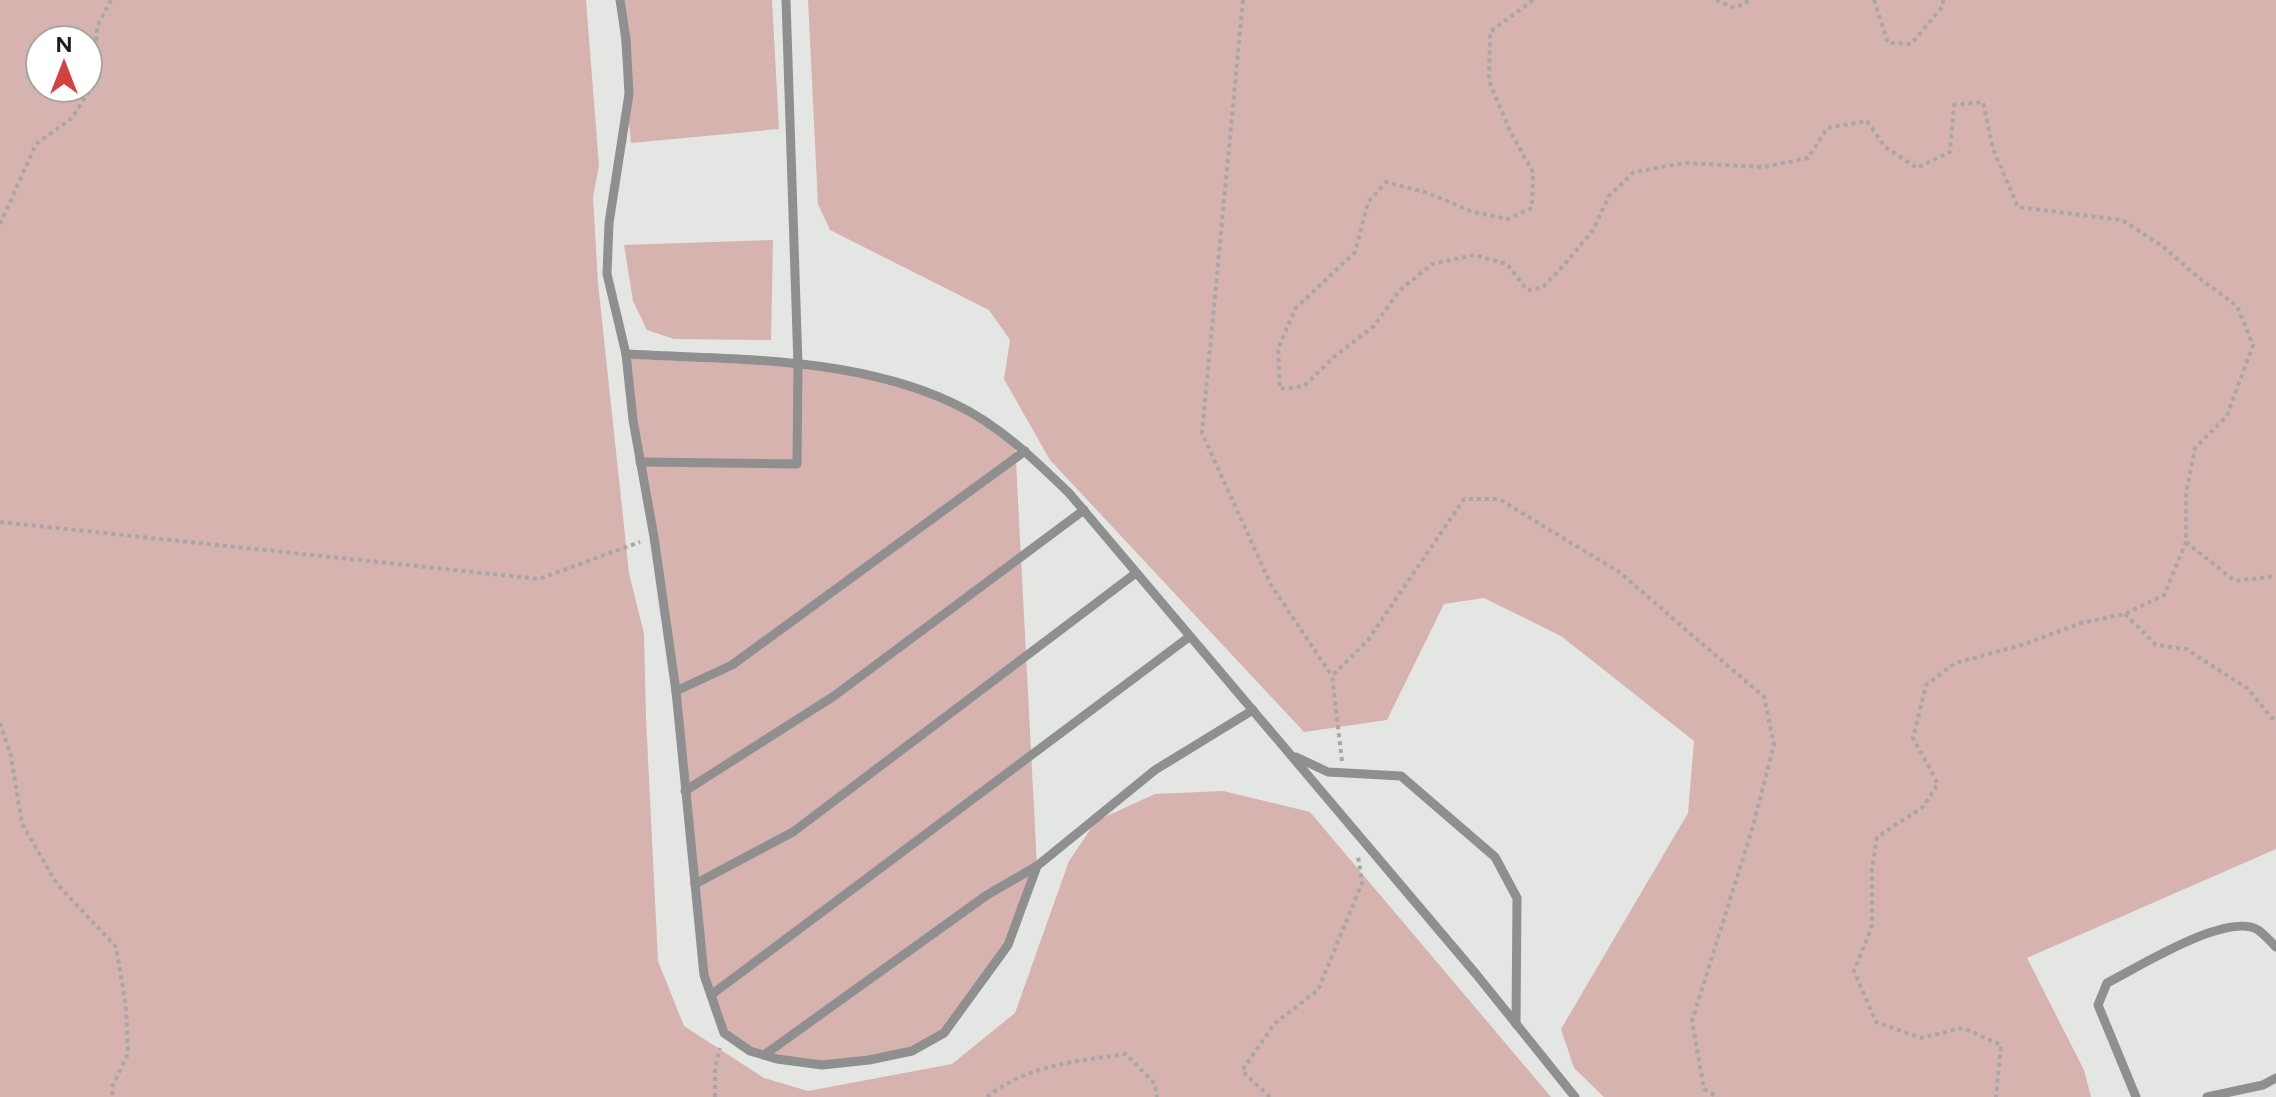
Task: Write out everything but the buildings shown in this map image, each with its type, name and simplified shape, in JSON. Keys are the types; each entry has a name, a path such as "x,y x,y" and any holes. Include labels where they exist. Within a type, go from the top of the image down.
{"lane":[{"path":"620,0 629,94 609,223 607,274 626,354 633,420 654,537 676,691 704,975 724,1033 750,1051 822,1065 912,1051 944,1033 1008,945 1037,866"},
{"path":"640,462 797,464 798,365 786,0"},
{"path":"626,354 831,368 912,387 956,404 1015,442 1084,510 1575,1097"},
{"path":"676,691 732,665 1025,451"},
{"path":"685,791 834,696 1084,510"},
{"path":"695,884 793,832 1136,573"},
{"path":"711,995 1189,637"},
{"path":"764,1055 987,895 1037,866 1155,770 1253,710"},
{"path":"1292,756 1328,772 1401,776 1495,857 1517,898 1516,1024"},
{"path":"2136,1097 2098,1005 2107,983 2199,936 2230,925 2257,928 2276,947"},
{"path":"2207,1097 2263,1085 2276,1078"}],"path":[{"path":"0,224 36,144 72,118 94,83 97,27 111,0"},
{"path":"1243,0 1202,433 1271,585 1332,676 1344,774"},
{"path":"1533,0 1490,32 1489,81 1510,131 1533,172 1532,208 1508,219 1473,212 1428,193 1386,182 1368,202 1355,252 1295,309 1278,349 1280,389 1304,386 1335,356 1374,326 1399,291 1432,264 1474,255 1507,264 1527,290 1542,288 1593,230 1609,196 1634,172 1684,163 1764,167 1808,158 1827,128 1867,121 1885,147 1917,168 1950,152 1954,105 1983,102 1993,149 2018,207 2122,220 2161,245 2237,306 2253,345 2227,416 2195,448 2186,493 2186,542 2164,595 2125,614 2081,623 2022,645 1955,663 1926,685 1913,738 1938,784 1923,807 1877,837 1872,869 1872,926 1854,971 1876,1022 1921,1038 1963,1028 2001,1045 1996,1097"},
{"path":"1716,0 1735,8 1751,0"},
{"path":"1874,0 1888,43 1911,44 1943,6 1943,0"},
{"path":"1332,676 1368,640 1464,499 1499,499 1619,572 1764,697 1774,745 1753,826 1692,1021 1704,1089 1717,1097"},
{"path":"0,522 539,579 654,537"},
{"path":"2186,542 2235,581 2276,576"},
{"path":"2125,614 2156,645 2186,649 2247,688 2272,718 2276,717"},
{"path":"0,723 11,756 22,824 57,884 116,947 126,1006 128,1054 112,1087 113,1097"},
{"path":"1270,1097 1242,1071 1274,1024 1318,990 1362,883 1357,855"},
{"path":"715,1097 715,1067 724,1033"},
{"path":"987,1097 1004,1083 1058,1063 1126,1054 1155,1084 1157,1097"}],"shaded area":[{"path":"0,0 586,0 599,166 593,197 598,283 629,573 644,634 658,961 684,1026 764,1078 808,1091 952,1064 1015,1013 1069,861 1096,821 1155,794 1223,791 1310,812 1551,1097 0,1097"},
{"path":"617,0 772,0 779,129 631,143"},
{"path":"808,0 2276,0 2276,849 2027,958 2084,1070 2091,1097 1604,1097 1574,1068 1561,1029 1688,813 1694,741 1561,636 1484,598 1444,604 1387,720 1304,732 1050,460 1004,379 1010,340 989,310 830,230 818,204"},
{"path":"773,240 771,340 674,339 647,330 633,301 624,245"},
{"path":"626,354 792,365 874,378 953,403 1015,442 1037,866 1008,945 944,1033 912,1051 822,1065 750,1051 724,1033 704,975 685,791"}]}
